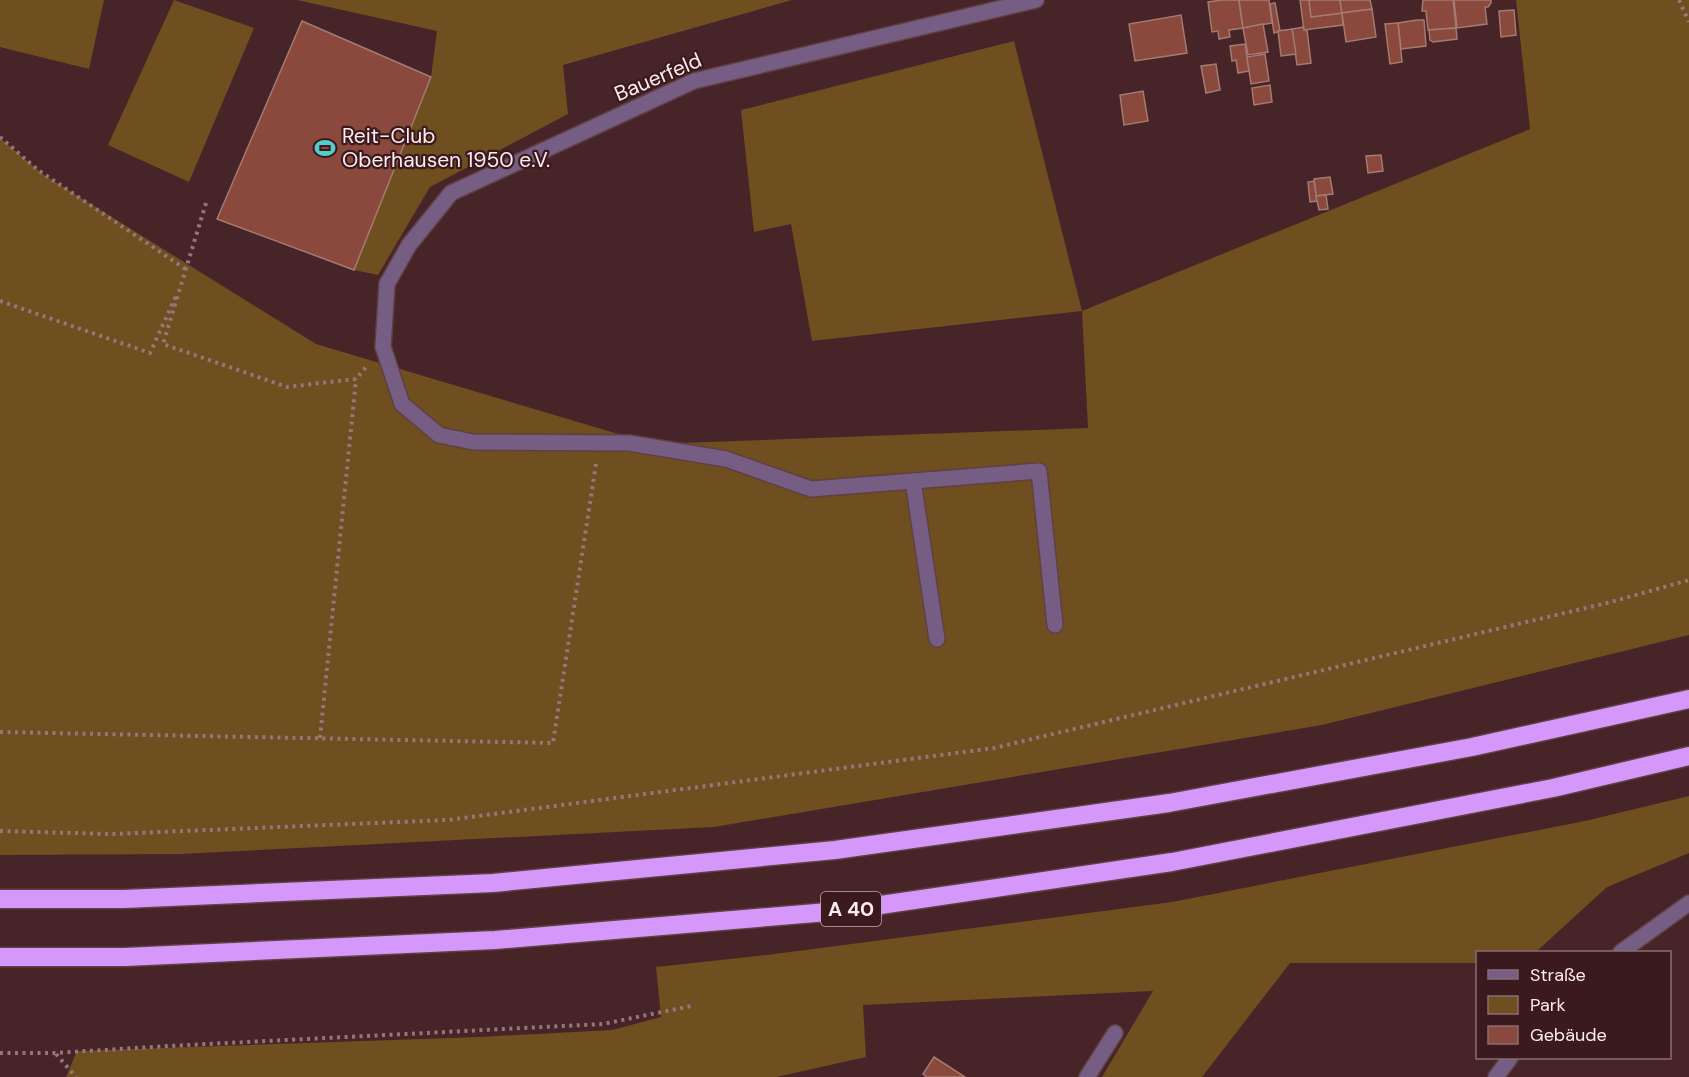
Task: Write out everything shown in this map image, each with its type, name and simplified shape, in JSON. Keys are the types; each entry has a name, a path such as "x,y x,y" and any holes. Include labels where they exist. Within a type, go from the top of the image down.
{"highway":[{"path":"0,898 124,899 493,883 835,850 1169,803 1472,747 1689,699"},
{"name":"A 40","path":"0,957 125,957 495,940 840,911 1172,862 1553,788 1689,756"}],"street":[{"name":"Bauerfeld","path":"383,347 387,284 409,245 451,193 694,81 1036,0"},
{"path":"383,347 402,404 439,435 473,442 629,443 726,459 811,489 1039,471 1055,625"},
{"path":"913,481 937,639"},
{"path":"1622,951 1689,903"},
{"path":"1087,1077 1115,1033"},
{"path":"1496,1077 1509,1059"}],"path":[{"path":"1679,0 1689,22"},
{"path":"0,137 38,170 187,270"},
{"path":"206,203 163,344 287,387 357,379"},
{"path":"0,301 150,353 184,278"},
{"path":"320,738 357,379 383,347"},
{"path":"0,732 553,742 599,443"},
{"path":"0,831 111,834 448,820 994,748 1611,602 1689,580"},
{"path":"0,1053 55,1053 227,1042 603,1024 691,1006"},
{"path":"55,1053 76,1077"}],"green space":[{"path":"0,0 104,0 89,69 0,47"},
{"path":"174,0 254,28 189,182 108,145"},
{"path":"297,0 792,0 563,65 568,114 430,187 378,275 354,270 431,77 437,31"},
{"path":"1516,0 1689,0 1689,635 1322,725 714,827 180,854 0,855 0,138 44,175 316,344 652,444 1088,428 1082,311 1530,129"},
{"path":"1014,41 1082,311 812,341 791,224 754,232 741,110"},
{"path":"1689,796 1689,853 1607,887 1537,951 1476,951 1476,963 1290,963 1202,1077 1102,1077 1153,991 863,1005 866,1057 776,1077 66,1077 77,1051 612,1030 661,1017 656,967 767,955 1172,902 1585,821"}],"building":[{"path":"1239,0 1243,28 1229,30 1230,37 1219,39 1218,31 1212,32 1208,2"},
{"path":"1239,0 1269,0 1272,23 1243,28"},
{"path":"1300,0 1309,0 1311,17 1342,13 1343,25 1304,30"},
{"path":"1309,0 1340,0 1342,13 1311,17"},
{"path":"1340,0 1370,0 1372,9 1342,13"},
{"path":"1423,0 1453,0 1456,28 1428,30 1426,11 1422,11"},
{"path":"1454,0 1491,0 1488,7 1485,7 1487,24 1457,28"},
{"path":"1275,3 1280,31 1274,33 1270,4"},
{"path":"1372,9 1376,37 1346,42 1342,13"},
{"path":"1514,10 1516,35 1501,37 1499,11"},
{"path":"1181,15 1187,53 1135,61 1129,24"},
{"path":"1424,20 1426,46 1401,49 1398,23"},
{"name":"Reit-Club Oberhausen 1950 e.V.","path":"302,21 431,77 354,270 217,219"},
{"path":"1398,23 1402,62 1390,64 1385,24"},
{"path":"1263,24 1268,52 1248,55 1243,28"},
{"path":"1303,27 1307,30 1311,63 1297,65 1292,29"},
{"path":"1456,28 1457,39 1433,42 1430,40 1429,30"},
{"path":"1292,29 1296,54 1281,56 1278,31"},
{"path":"1245,44 1249,71 1238,73 1236,60 1232,61 1230,46"},
{"path":"1265,54 1269,81 1251,84 1247,57"},
{"path":"1216,64 1220,90 1206,93 1201,66"},
{"path":"1270,85 1272,102 1254,105 1252,88"},
{"path":"1143,91 1148,121 1124,125 1120,95"},
{"path":"1381,155 1383,171 1368,173 1366,156"},
{"path":"1330,177 1333,194 1316,196 1314,179"},
{"path":"1314,181 1317,201 1310,202 1308,182"},
{"path":"1326,195 1328,209 1319,210 1316,196"},
{"path":"934,1057 965,1077 927,1077 923,1074"}],"place":[{"name":"Reit-Club Oberhausen 1950 e.V.","path":"325,148"}]}
